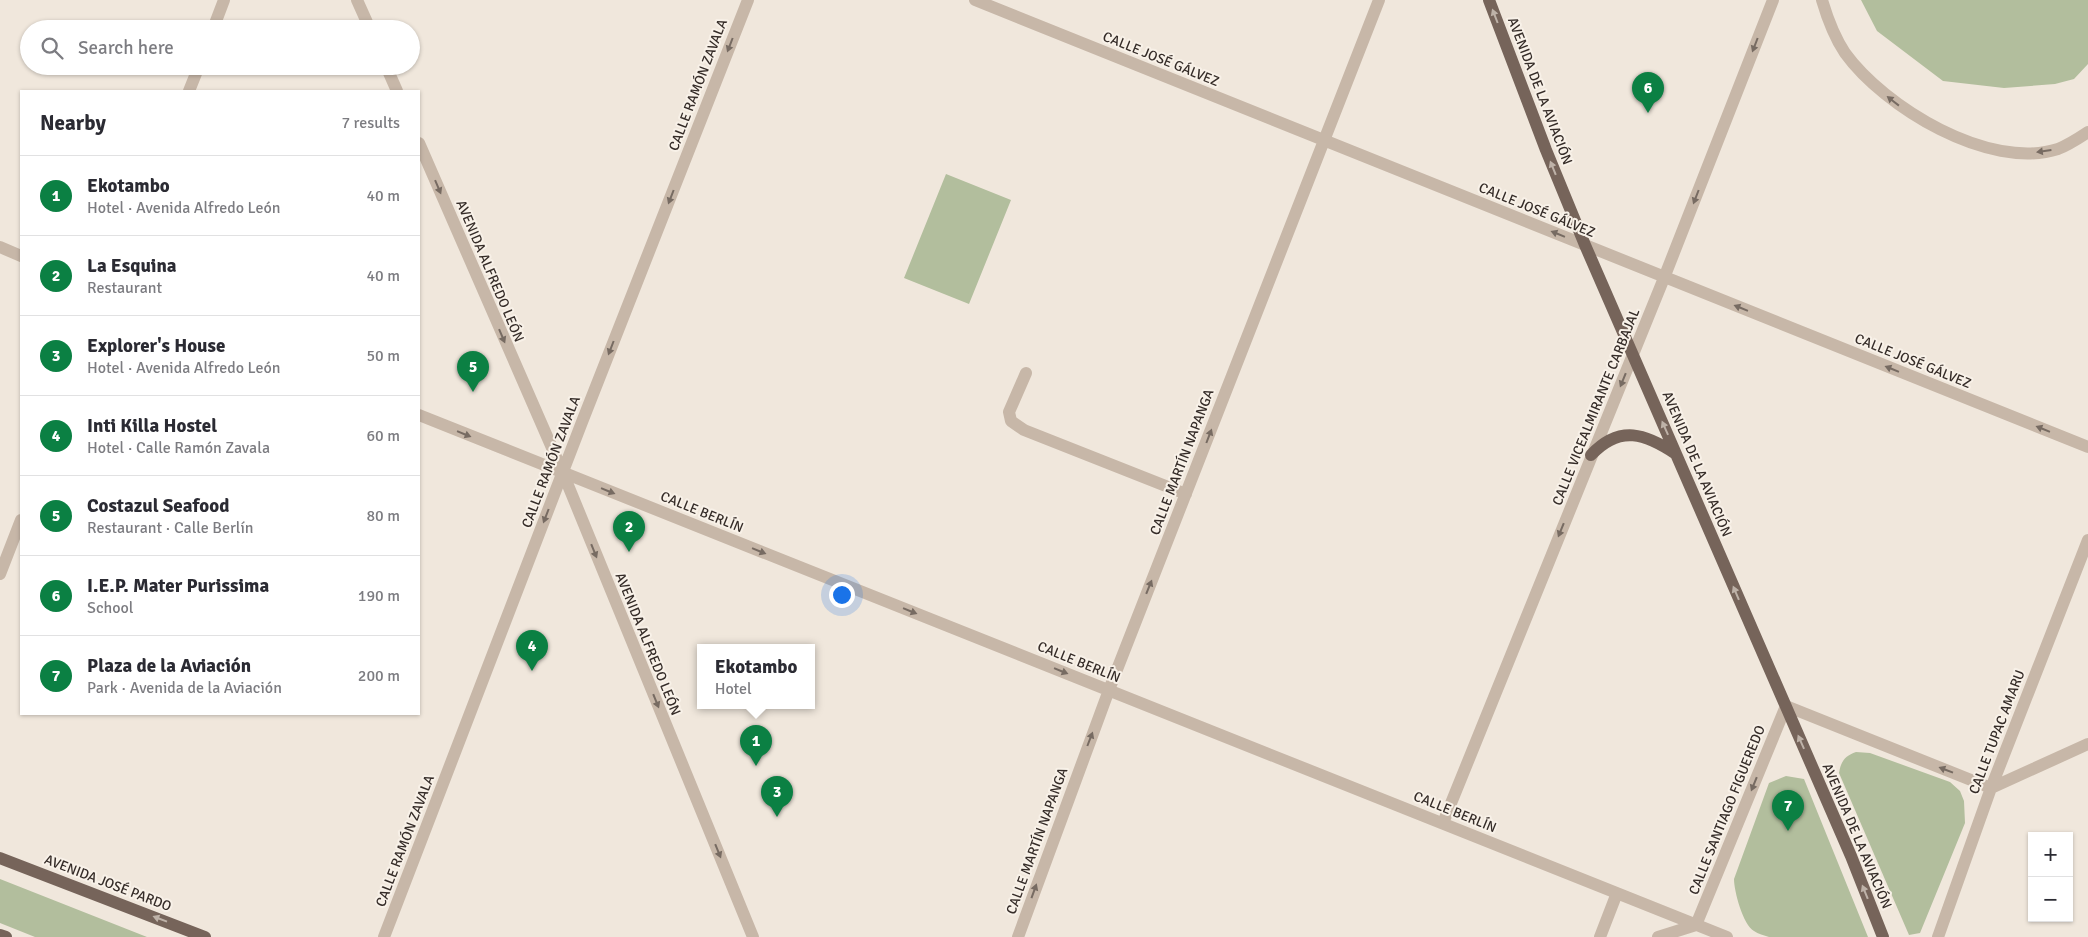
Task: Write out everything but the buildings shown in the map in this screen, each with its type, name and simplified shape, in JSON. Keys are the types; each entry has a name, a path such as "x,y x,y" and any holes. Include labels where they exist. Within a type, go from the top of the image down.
{"main road":[{"name":"AVENIDA DE LA AVIACIÓN","path":"1489,0 1585,246 1851,856 1883,937"},
{"path":"1592,455 1612,440 1637,435 1654,439 1676,454"},
{"name":"AVENIDA JOSÉ PARDO","path":"0,858 205,937"},
{"path":"0,934 6,937"}],"street":[{"path":"216,20 224,0"},
{"path":"357,0 366,20"},
{"name":"CALLE RAMÓN ZAVALA","path":"384,937 748,0"},
{"name":"CALLE JOSÉ GÁLVEZ","path":"975,0 2088,447"},
{"name":"CALLE MARTÍN NAPANGA","path":"1018,937 1108,690 1379,0"},
{"name":"CALLE VICEALMIRANTE CARBAJAL","path":"1443,824 1664,278 1773,0"},
{"path":"1822,0 1844,52 1874,86 1908,112 1953,136 1993,148 2027,153 2057,149 2088,132"},
{"path":"189,90 195,75"},
{"path":"390,75 397,90"},
{"name":"AVENIDA ALFREDO LEÓN","path":"420,144 563,473 753,937"},
{"path":"0,247 20,256"},
{"path":"1026,374 1009,412 1011,421 1024,430 1186,494"},
{"name":"CALLE BERLÍN","path":"420,415 1727,937"},
{"path":"0,574 20,523"},
{"name":"CALLE TUPAC AMARU","path":"1938,937 1992,788 2088,540"},
{"path":"1786,706 1992,788 2088,744"},
{"name":"CALLE SANTIAGO FIGUEREDO","path":"1696,925 1786,706"},
{"path":"1600,937 1617,893"},
{"path":"1658,937 1696,925"}],"green space":[{"path":"1861,0 2088,0 2088,64 2074,79 2055,84 2004,88 1943,81 1877,31"},
{"path":"946,174 1011,200 969,304 904,278"},
{"path":"1856,752 1870,753 1950,782 1960,791 1964,801 1965,823 1920,933 1909,935 1839,773 1844,760"},
{"path":"1786,776 1804,779 1868,937 1769,937 1754,931 1746,922 1737,899 1734,879 1769,783"},
{"path":"0,879 147,937 35,937 0,923"}],"place":[{"name":"I.E.P. Mater Purissima","path":"1648,113"},
{"name":"Costazul Seafood","path":"473,392"},
{"name":"La Esquina","path":"629,552"},
{"name":"Inti Killa Hostel","path":"532,671"},
{"name":"Ekotambo","path":"756,766"},
{"name":"Explorer's House","path":"777,817"},
{"name":"Plaza de la Aviación","path":"1788,831"}]}
